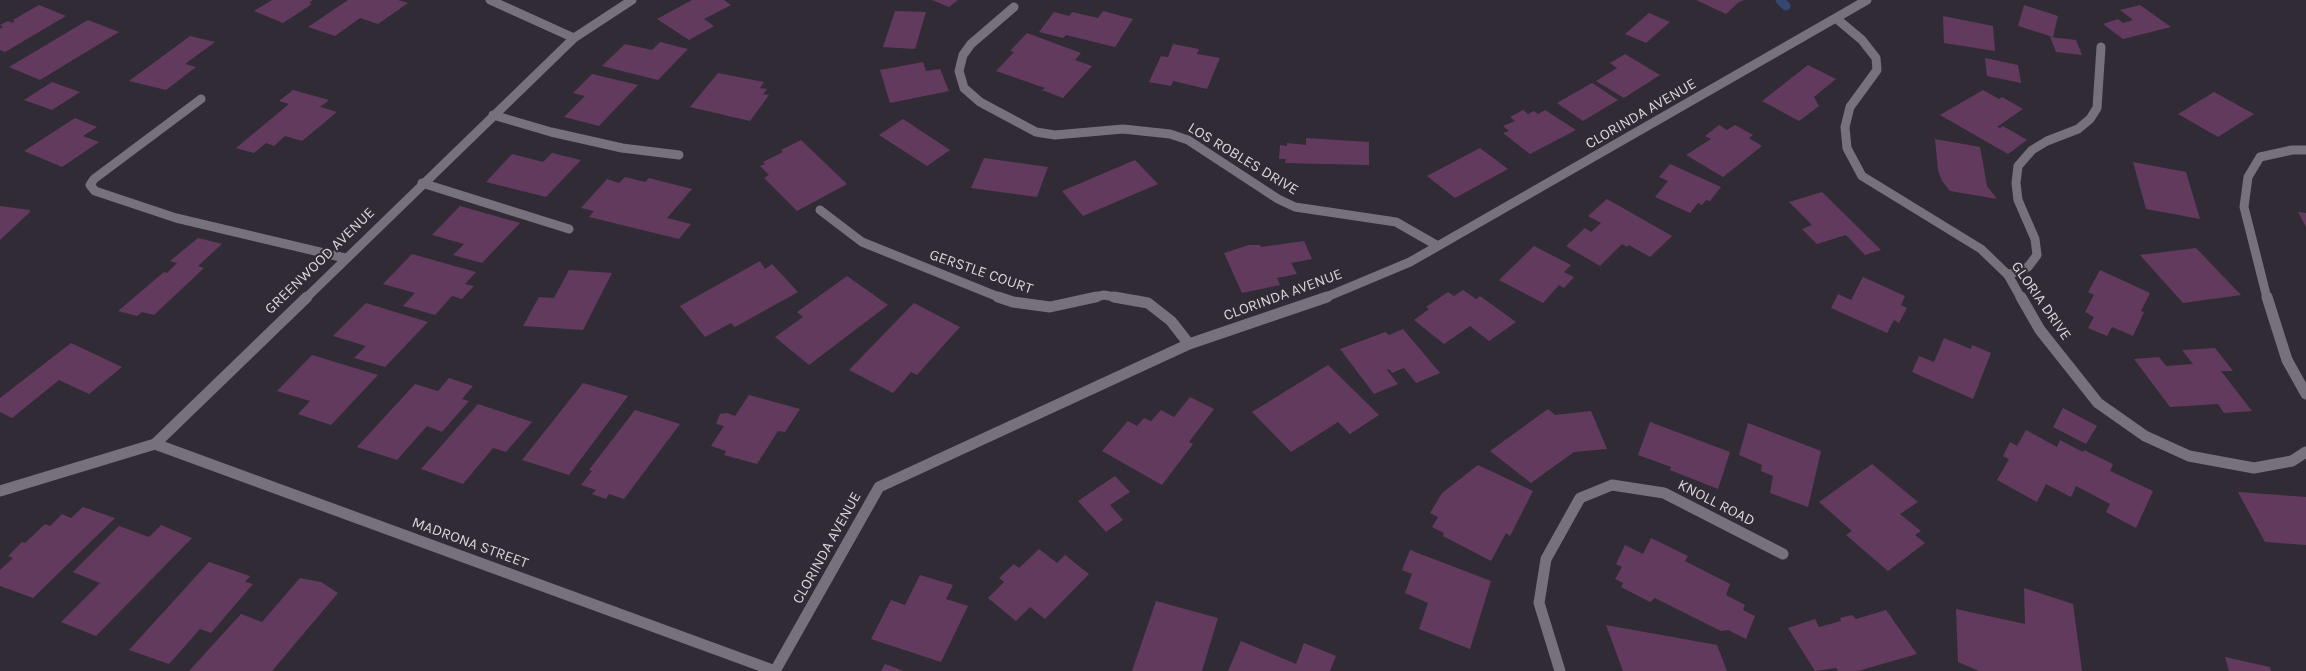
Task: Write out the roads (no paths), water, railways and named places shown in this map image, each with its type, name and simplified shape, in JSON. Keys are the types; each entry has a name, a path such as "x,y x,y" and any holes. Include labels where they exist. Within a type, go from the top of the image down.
{"street":[{"path":"490,0 574,38"},
{"name":"GREENWOOD AVENUE","path":"0,491 155,444 422,183 574,38 632,0"},
{"name":"CLORINDA AVENUE","path":"775,671 879,487 1189,344 1317,301 1410,262 1837,20 1867,0"},
{"name":"LOS ROBLES DRIVE","path":"1014,7 971,44 963,56 959,71 964,88 980,102 1036,132 1054,135 1123,129 1170,134 1188,140 1278,199 1295,207 1396,222 1415,231 1438,246"},
{"name":"GLORIA DRIVE","path":"1837,20 1862,40 1876,58 1877,70 1850,107 1845,128 1847,148 1862,176 1980,249 2008,275 2040,330 2098,403 2145,436 2189,456 2254,468 2292,461 2306,452"},
{"path":"2008,275 2028,267 2037,256 2028,217 2018,200 2016,182 2018,166 2032,150 2047,141 2078,129 2090,119 2097,108 2101,47"},
{"path":"201,99 94,179 90,185 95,190 176,218 345,258"},
{"path":"493,116 551,132 622,148 679,155"},
{"path":"2306,150 2292,150 2260,157 2248,177 2244,207 2261,278 2287,360 2306,394"},
{"path":"422,183 569,229"},
{"name":"GERSTLE COURT","path":"820,210 862,242 975,289 1013,302 1050,307 1104,295 1148,304 1171,321 1189,344"},
{"name":"MADRONA STREET","path":"155,444 775,671"},
{"name":"KNOLL ROAD","path":"1560,671 1539,603 1546,559 1580,498 1612,485 1664,493 1783,554"}],"waterway":[{"path":"1780,0 1786,6"}]}
